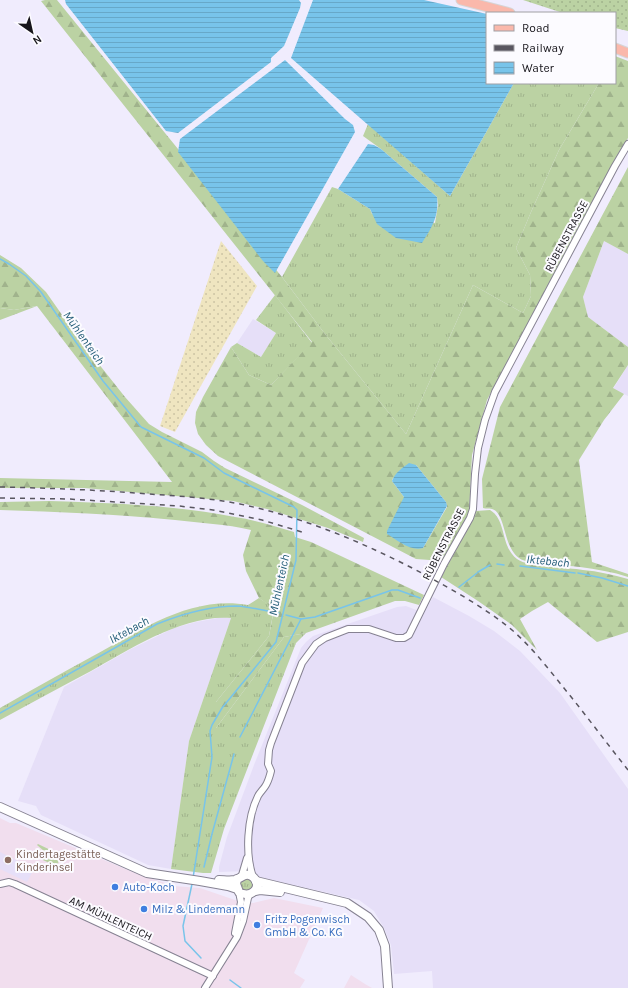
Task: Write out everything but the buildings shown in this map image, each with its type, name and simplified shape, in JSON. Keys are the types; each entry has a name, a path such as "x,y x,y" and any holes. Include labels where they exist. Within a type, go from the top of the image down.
{"main road":[{"path":"461,0 506,12"},
{"path":"616,48 628,53"},
{"path":"0,807 147,873 199,880 228,886 246,895 252,892 272,890 357,909"},
{"path":"199,880 240,877 248,874 257,884 252,892"},
{"path":"238,891 236,884 240,877"},
{"path":"254,879 331,898 347,903 357,909 374,923 382,938 385,946 388,988"}],"street":[{"name":"RÜBENSTRASSE","path":"254,879 248,854 249,829 252,815 258,796 267,783 271,771 268,764 269,750 302,662 316,644 325,638 348,629 369,628 396,638 404,638 409,635 435,580 470,518 473,509 478,448 485,420 495,392 628,144"},
{"name":"RÜBENSTRASSE","path":"240,877 248,854"},
{"name":"AM MÜHLENTEICH","path":"0,884 9,882 15,884 213,976"},
{"path":"231,948 240,911 241,898 238,891"},
{"path":"205,988 237,937 243,921 248,898 252,892"}],"shaded area":[{"path":"604,241 628,254 628,347 588,317 583,297"},
{"path":"253,319 276,333 261,357 237,343"},
{"path":"628,365 628,396 613,389"},
{"path":"433,597 494,631 520,651 560,693 628,789 628,988 433,988 432,971 394,974 391,945 384,928 374,911 359,900 259,877 248,871 219,872 227,837 301,648 313,636 397,607 406,606 424,613"},
{"path":"223,617 231,618 189,741 171,869 148,865 41,815 36,806 18,801 64,687 131,649 174,628"},
{"path":"0,818 10,823 16,823 135,873 174,886 200,888 235,900 253,903 274,898 323,908 294,973 305,980 300,988 0,988"},
{"name":"Kindertagestätte Kinderinsel","path":"0,852 34,869 27,882 0,869"},
{"path":"351,975 365,984 372,988 344,988"}],"green space":[{"path":"57,0 282,277 325,334 406,434 473,285 523,313 531,296 530,275 516,248 531,212 559,150 598,84 616,84 616,56 628,61 628,138 605,178 487,400 472,455 469,514 443,561 416,559 218,456 206,445 198,434 195,423 196,412 231,347 249,375 271,385 312,342 41,1","holes":["416,465 446,502 447,507 423,548 404,497 392,481 393,478"]},
{"path":"523,0 628,0 628,31 616,28 616,12 560,12"},
{"path":"513,84 598,84 559,150 516,248 530,275 531,296 523,313 473,285 406,434 325,334 282,277 332,187 338,189 370,209 372,214 435,223 438,205 437,197 381,149 363,136 368,124 450,196"},
{"path":"628,167 628,254 604,241 583,297 588,317 628,347 628,365 613,388 624,394 604,420 579,460 592,562 628,574 628,577 610,572 574,566 548,565 524,561 519,558 510,546 497,512 492,509 483,508 482,479 500,407"},
{"path":"0,255 21,268 46,292 79,339 125,397 149,424 202,452 225,468 302,505 364,538 363,542 328,528 267,509 233,501 84,488 0,488 0,478 172,482 37,306 14,310 0,308"},
{"path":"275,295 312,343 271,385 249,375 231,347 237,343 261,357 276,333 256,320"},
{"path":"37,306 0,320 0,308 14,310"},
{"path":"49,501 166,507 257,521 294,532 295,537 311,542 424,595 419,605 405,601 395,601 306,633 284,637 216,728 208,726 216,702 269,636 274,609 259,598 246,571 243,555 251,530 232,526 131,516 0,510 0,502"},
{"path":"490,510 495,514 502,526 505,540 512,554 523,562 539,566 594,571 628,579 628,632 597,642 548,602 520,619 537,650 512,625 441,577 476,511"},
{"path":"259,598 274,608 269,636 216,702 216,728 284,637 306,633 296,643 224,829 211,873 171,869 189,741 231,618 213,618 176,627 140,644 0,720 0,708 129,636 167,617 206,605 227,603 248,605"},
{"path":"38,844 61,855 56,866 34,856 35,854 42,856 44,851 37,845"},
{"path":"245,877 252,880 253,885 252,890 243,892 239,882"}],"sand":[{"path":"221,241 257,286 175,432 160,426"}],"water":[{"path":"65,0 299,0 301,3 284,46 271,58 271,62 178,133 166,131 66,4"},
{"path":"313,0 424,0 486,14 486,84 513,84 450,196 291,58"},
{"path":"285,60 353,125 355,132 275,273 263,261 178,152 180,139"},
{"path":"368,144 374,145 381,149 437,197 436,216 432,227 422,243 396,238 377,224 370,209 338,189"},
{"path":"409,463 416,465 446,502 447,506 423,548 418,549 404,545 387,534 387,531 404,497 392,481 397,473"}],"waterway":[{"name":"Mühlenteich","path":"0,259 26,276 41,292 103,381 141,427 204,458 224,473 294,507 297,510 296,560 276,642 222,708 210,731 212,757 193,878"},
{"name":"Iktebach","path":"497,564 504,565"},
{"name":"Iktebach","path":"478,572 490,565"},
{"name":"Iktebach","path":"520,566 575,573"},
{"name":"Iktebach","path":"459,587 477,573"},
{"name":"Iktebach","path":"578,573 602,578 628,586"},
{"name":"Iktebach","path":"286,615 301,619 315,617 392,590 398,590 420,598"},
{"name":"Iktebach","path":"0,713 166,620 196,611 227,606 237,606 279,613"},
{"path":"240,737 301,619"},
{"path":"204,867 234,754"},
{"name":"Mühlenteich","path":"192,884 183,926 185,941 201,958"},
{"name":"Mühlenteich","path":"230,980 241,988"}],"railway":[{"path":"0,487 112,491 183,496 229,502 263,509 308,523 374,549 416,570 478,605 512,630 544,663 628,770"},
{"path":"0,498 69,499 179,506 213,510 262,520 302,532"}],"place":[{"name":"Kindertagestätte Kinderinsel","path":"8,860"},
{"name":"Auto-Koch","path":"115,887"},
{"name":"Milz & Lindemann","path":"144,909"},
{"name":"Fritz Pogenwisch GmbH & Co. KG","path":"257,925"}]}
